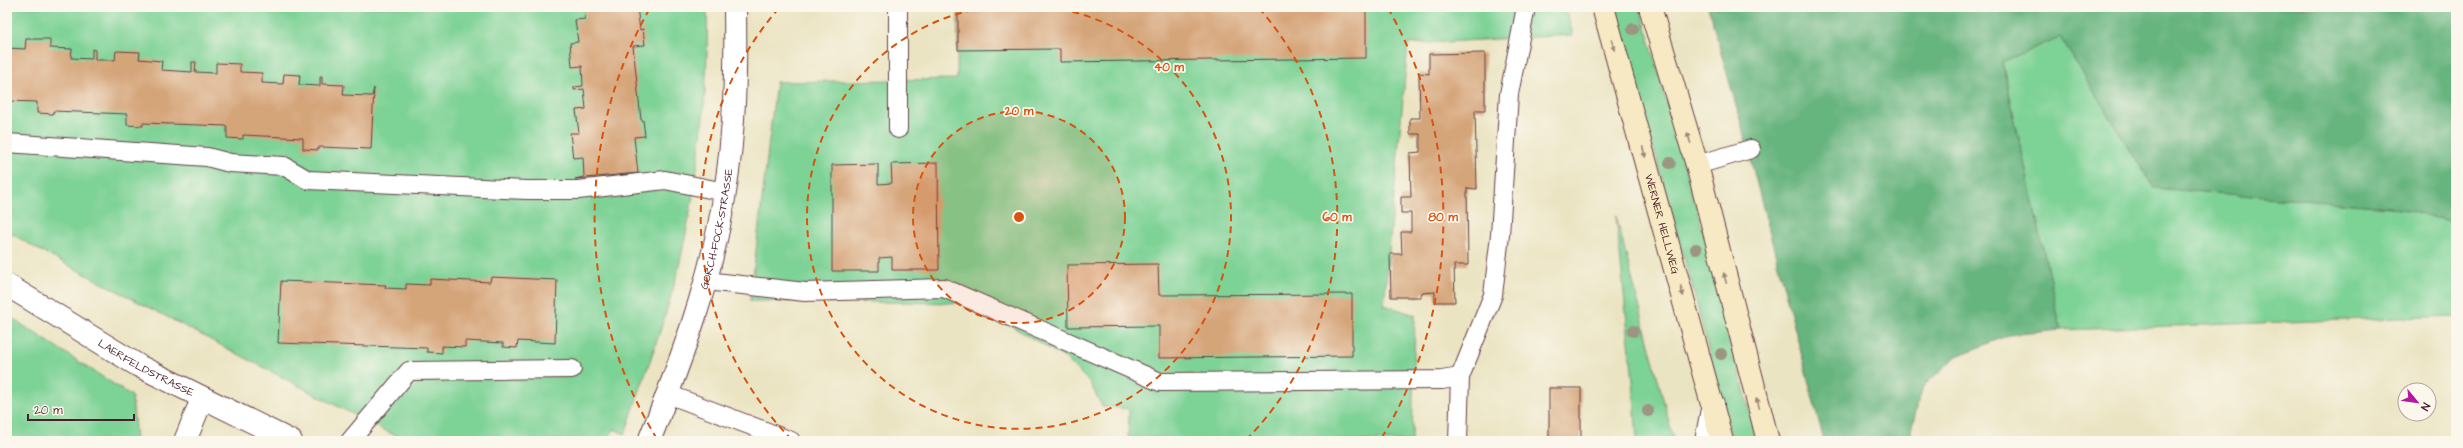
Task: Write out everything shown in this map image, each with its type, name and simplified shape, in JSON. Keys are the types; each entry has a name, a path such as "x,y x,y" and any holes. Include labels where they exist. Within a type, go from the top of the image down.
{"main road":[{"name":"WERNER HELLWEG","path":"1603,7 1722,441"},
{"path":"1650,7 1697,165 1768,441"}],"street":[{"name":"GORCH-FOCK-STRASSE","path":"649,441 668,394 706,281 725,192 736,85 735,7"},
{"name":"LAERFELDSTRASSE","path":"7,285 139,366 202,399 291,441"},
{"path":"185,441 202,399"},
{"path":"1706,441 1713,404"}],"lane":[{"path":"898,7 898,129"},
{"path":"1458,441 1460,377 1493,295 1509,94 1526,7"},
{"path":"7,143 207,157 230,163 284,166 308,180 578,190 665,180 725,192"},
{"path":"1697,165 1751,149"},
{"path":"706,281 805,292 944,288 1160,382 1442,380 1460,377"},
{"path":"350,441 409,371 572,369"},
{"path":"668,394 791,441"}],"green space":[{"path":"7,7 707,7 707,65 705,94 695,182 685,239 680,264 666,313 625,434 613,429 608,441 409,441 383,430 39,250 7,231"},
{"path":"958,7 1565,7 1573,35 1408,44 1384,305 1415,315 1412,441 1128,441 1129,409 1102,406 1090,383 1065,358 973,303 750,301 776,82 957,79"},
{"path":"1614,7 1640,7 1715,273 1757,441 1732,441 1691,282"},
{"path":"1708,7 2456,7 2456,224 2402,208 2154,188 2060,37 2002,62 2061,330 2009,335 1957,356 1923,386 1911,430 1912,441 1824,441 1740,119"},
{"path":"2060,37 2154,188 2402,208 2456,224 2456,316 2061,330 2002,61"},
{"path":"1616,216 1674,441 1637,441 1633,381"},
{"path":"7,315 132,396 136,441 7,441"}],"building":[{"path":"584,7 637,7 640,30 643,29 645,45 633,46 641,120 643,120 645,136 634,137 638,173 575,179 584,177 583,157 573,158 570,133 579,133 576,110 586,109 584,89 574,90 574,87 583,86 582,66 572,67 570,43 578,42 575,20 585,19"},
{"path":"958,7 1366,7 1366,58 1060,62 1060,49 958,50"},
{"path":"26,39 50,39 50,48 72,49 71,58 92,59 92,49 95,50 95,60 115,60 116,51 140,52 139,59 162,61 161,70 192,72 192,62 196,62 195,72 216,73 216,63 240,64 240,72 262,73 262,83 283,84 284,74 300,75 299,85 320,86 320,76 322,76 322,84 344,85 343,95 372,96 374,88 371,149 319,147 318,150 303,149 303,138 243,135 243,139 227,138 227,126 143,123 143,126 127,125 127,114 53,111 53,114 37,113 37,102 7,101 7,48 25,49"},
{"path":"1485,53 1485,110 1475,110 1477,189 1467,188 1468,265 1454,265 1455,302 1435,302 1435,292 1421,293 1421,297 1391,297 1390,254 1402,254 1401,232 1411,232 1411,213 1401,213 1401,197 1411,197 1410,153 1420,152 1420,134 1410,134 1410,118 1420,118 1419,73 1429,74 1429,54"},
{"path":"938,163 939,270 892,270 892,257 879,258 879,271 832,271 832,165 878,164 878,184 892,183 891,164"},
{"path":"1158,264 1159,295 1352,294 1352,356 1159,358 1159,326 1068,327 1067,265"},
{"path":"491,277 557,280 555,343 518,341 517,348 503,347 503,343 465,341 465,347 442,346 442,353 427,352 427,348 278,343 281,281 386,285 385,288 406,289 406,284 430,285 430,279 490,282"},
{"path":"1549,388 1581,388 1581,441 1549,441"}]}
